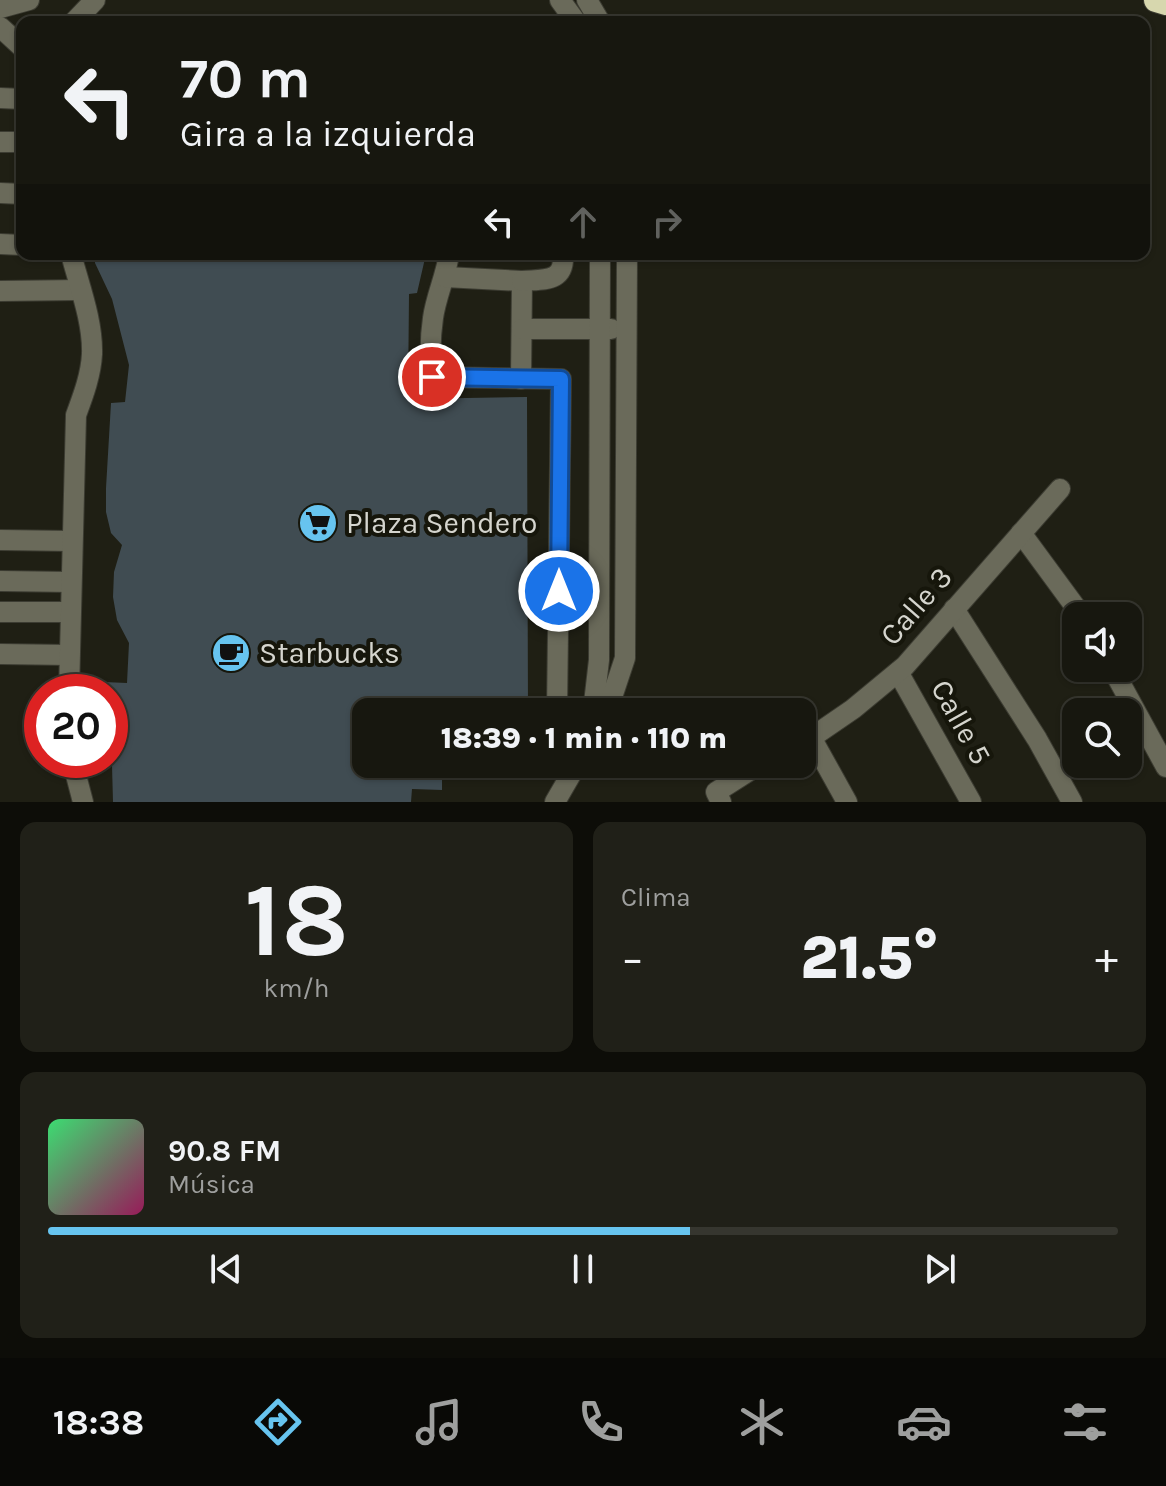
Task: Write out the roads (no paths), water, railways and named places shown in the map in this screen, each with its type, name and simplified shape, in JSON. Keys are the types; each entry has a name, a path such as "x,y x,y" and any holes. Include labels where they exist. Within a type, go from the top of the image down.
{"highway":[{"path":"1156,0 1166,3"}],"street":[{"path":"0,8 29,0"},
{"path":"80,16 95,0"},
{"path":"0,27 16,42"},
{"path":"65,674 61,654 70,612 76,415 86,387 92,353 88,322 72,260"},
{"path":"448,260 433,315 430,348 432,377 561,379 557,698"},
{"path":"445,277 522,281 550,279 560,274 564,260"},
{"path":"595,698 599,660 600,260"},
{"path":"612,698 625,658 627,260"},
{"path":"521,379 522,281"},
{"path":"0,291 80,290"},
{"path":"522,329 627,329"},
{"name":"Calle 3","path":"816,735 898,672 1060,489"},
{"path":"1021,533 1072,602"},
{"path":"0,540 72,541"},
{"path":"0,581 71,582"},
{"path":"954,609 1037,739 1072,802"},
{"path":"0,612 70,612"},
{"path":"0,654 61,654"},
{"path":"0,664 61,654"},
{"name":"Calle 5","path":"898,672 971,802"},
{"path":"1120,682 1166,767"},
{"path":"816,756 847,802"},
{"path":"77,778 83,802"},
{"path":"555,802 569,778"},
{"path":"714,799 742,778"}],"place":[{"name":"Plaza Sendero","path":"318,523"},
{"name":"Starbucks","path":"231,653"}]}
